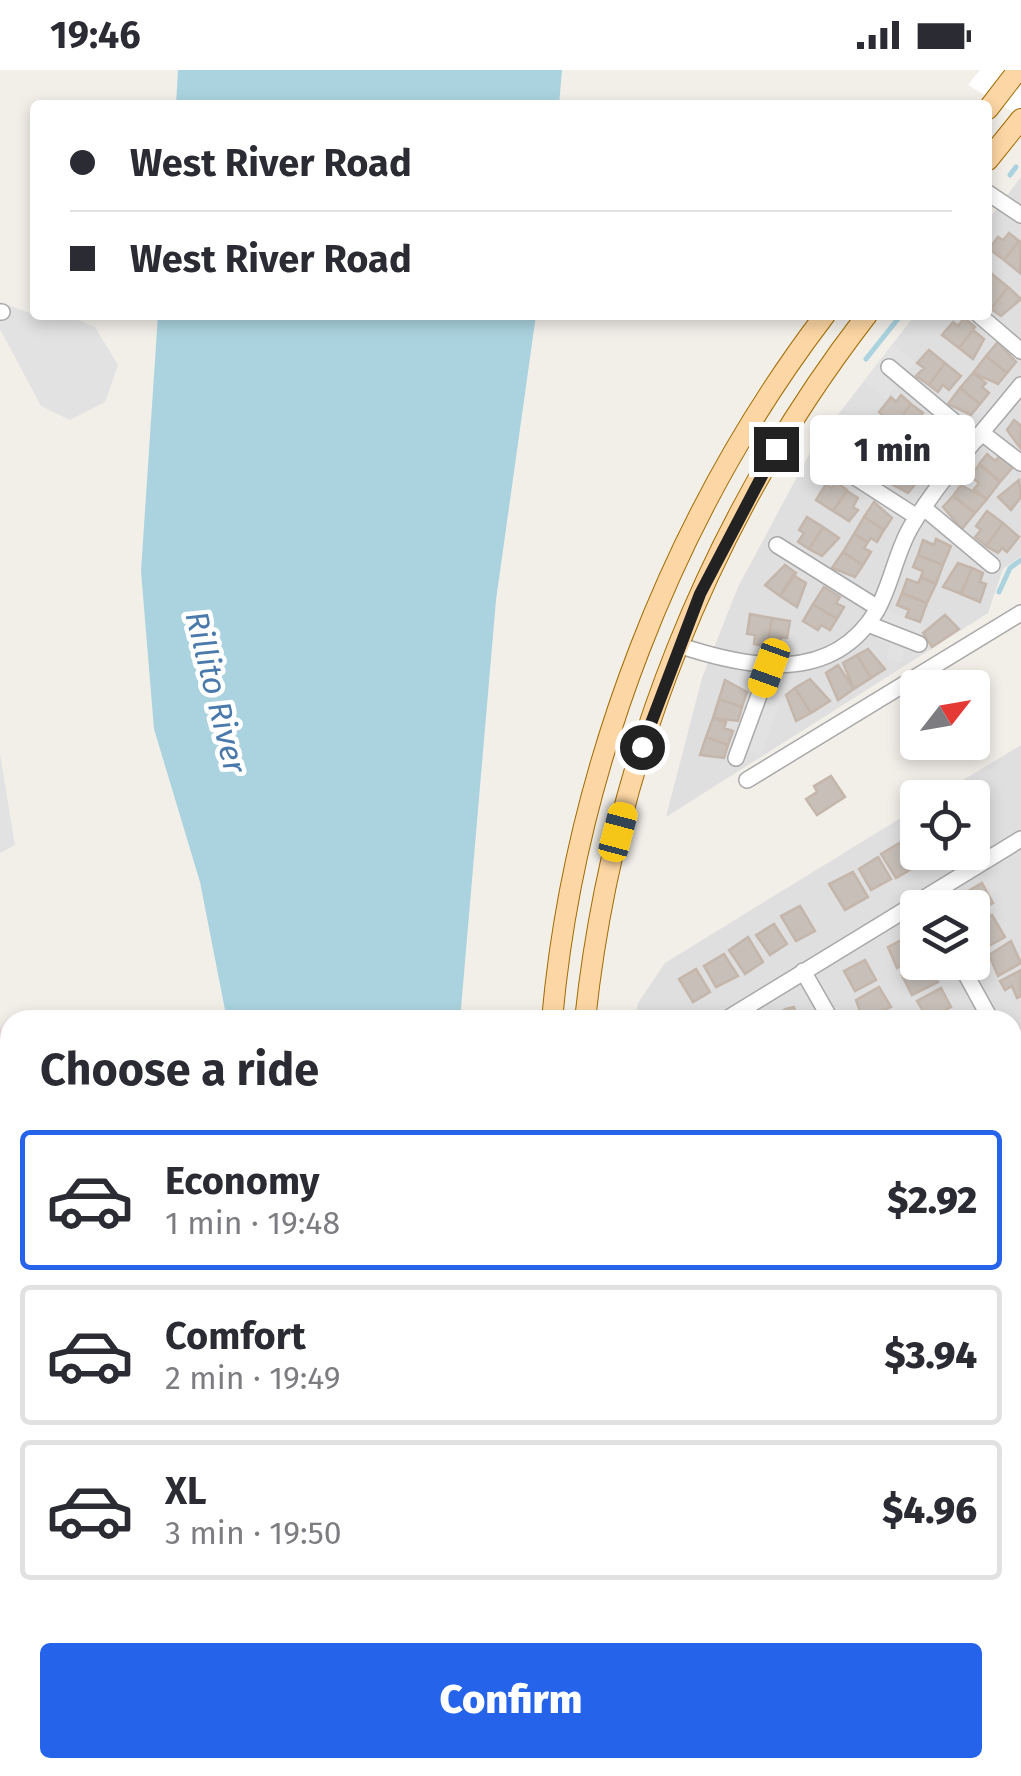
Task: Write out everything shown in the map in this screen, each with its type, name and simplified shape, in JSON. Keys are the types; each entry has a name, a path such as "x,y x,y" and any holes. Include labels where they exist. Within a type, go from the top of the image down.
{"main road":[{"path":"992,104 1018,70"},
{"path":"992,155 1021,119"},
{"path":"554,1010 580,848 637,663 701,518 790,366 822,320"},
{"path":"586,1010 602,902 618,832 678,645 739,516 818,384 863,320"},
{"path":"790,366 818,384"}],"street":[{"path":"992,196 1021,216"},
{"path":"985,320 1021,351"},
{"path":"889,368 979,437 1021,463"},
{"path":"678,645 769,668 818,659 868,624 921,513 1021,386"},
{"path":"830,461 921,513 992,565"},
{"path":"777,545 878,608"},
{"path":"747,780 1021,612"},
{"path":"868,624 919,644"},
{"path":"736,758 769,668"},
{"path":"946,890 1021,839"},
{"path":"741,1010 900,918"},
{"path":"803,971 825,1010"},
{"path":"969,980 985,1010"}],"shaded area":[{"path":"1021,177 1021,556 1003,569 988,613 666,817 702,678 738,587 813,447 911,320 992,320 992,215"},
{"path":"0,302 30,313 30,320 79,320 95,327 118,365 105,402 70,420 41,406 0,329"},
{"path":"894,344 915,362 886,399 864,381"},
{"path":"888,610 923,625 921,655 904,650 901,662 887,658 890,644 875,640"},
{"path":"767,699 780,704 761,755 749,751"},
{"path":"1021,745 1021,1010 637,1010 665,963 900,818 900,870 990,870 990,780 963,780"},
{"path":"0,754 15,845 0,853"}],"water":[{"path":"178,70 562,70 559,100 176,100"},
{"name":"Rillito River","path":"158,320 535,320 496,600 461,1010 225,1010 200,882 154,729 141,571"}],"pier":[{"path":"980,70 1021,70 1021,117 968,85"}],"building":[{"path":"1009,233 1019,241 1004,260 992,251 998,237 1003,240"},
{"path":"1021,242 1020,273 1004,260"},
{"path":"992,274 1008,287 992,308"},
{"path":"1008,287 1021,299 1001,316 992,308"},
{"path":"966,320 975,327 959,348 942,335 953,322 958,326"},
{"path":"973,330 984,339 973,359 959,348"},
{"path":"998,342 1016,362 1007,373 986,356"},
{"path":"929,350 945,363 929,385 916,376 924,368 917,363"},
{"path":"986,356 1007,373 998,384 973,373"},
{"path":"945,363 961,376 949,390 943,385 938,392 929,385"},
{"path":"973,373 986,383 982,387 989,393 980,404 960,388"},
{"path":"960,388 980,404 971,415 948,404"},
{"path":"901,395 911,404 895,425 879,412 891,397 896,402"},
{"path":"911,404 923,413 917,420 922,424 910,438 895,425"},
{"path":"936,419 952,438 942,450 923,434"},
{"path":"1014,420 1021,426 1021,449 1007,430"},
{"path":"867,428 882,441 864,463 853,454"},
{"path":"923,434 942,450 935,462 911,450"},
{"path":"882,441 897,454 885,468 880,465 875,471 864,463"},
{"path":"911,450 928,470 917,482 898,466"},
{"path":"987,454 995,461 1000,456 1013,467 1000,482 979,464"},
{"path":"980,464 1000,482 987,499 974,489 979,483 970,476"},
{"path":"898,466 917,482 908,493 886,481"},
{"path":"1019,480 1021,497 1011,510 998,497"},
{"path":"836,482 847,490 833,511 816,500 826,484 832,488"},
{"path":"961,485 987,499 975,513 953,496"},
{"path":"847,491 858,498 853,507 858,510 849,521 833,511"},
{"path":"953,496 975,513 962,529 943,507"},
{"path":"874,502 892,518 884,530 864,517"},
{"path":"987,511 1003,523 986,546 975,537 981,530 976,526"},
{"path":"807,517 823,527 809,549 798,542 804,533 799,530"},
{"path":"864,517 884,530 877,542 854,534"},
{"path":"1003,523 1019,537 1007,552 1002,548 998,553 986,546"},
{"path":"823,527 839,538 822,556 809,549"},
{"path":"854,534 868,542 864,548 871,552 863,565 843,552"},
{"path":"936,539 951,546 943,565 918,555 923,540 934,545"},
{"path":"843,552 863,565 855,577 832,568"},
{"path":"918,555 943,565 936,584 921,577 923,571 913,567"},
{"path":"958,563 972,568 961,594 943,587"},
{"path":"785,565 796,573 780,596 765,585"},
{"path":"972,568 983,573 980,582 986,584 980,602 961,594"},
{"path":"793,575 806,583 797,607 780,596"},
{"path":"921,577 936,584 927,603 902,593 907,579 918,583"},
{"path":"824,587 840,597 836,603 844,607 837,619 813,604"},
{"path":"902,593 927,603 920,622 906,617 909,610 897,605"},
{"path":"813,604 837,619 830,630 821,625 818,630 803,621"},
{"path":"750,614 772,618 767,647 754,644 755,635 747,634"},
{"path":"945,615 959,629 932,647 923,633"},
{"path":"772,618 790,621 787,638 781,637 779,649 767,647"},
{"path":"868,649 885,669 871,678 857,655"},
{"path":"857,655 871,678 854,689 843,663"},
{"path":"838,665 854,689 838,700 826,673"},
{"path":"810,679 830,701 811,713 795,688"},
{"path":"725,680 747,692 742,707 719,699"},
{"path":"795,688 811,713 796,721 786,695"},
{"path":"719,699 742,707 738,721 713,718"},
{"path":"713,718 726,722 724,728 733,731 728,745 706,737"},
{"path":"706,737 728,745 724,758 700,755"},
{"path":"831,776 845,797 817,815 806,799 817,792 814,786"},
{"path":"900,843 900,870 910,870 896,878 881,854"},
{"path":"878,857 891,879 871,890 859,869"},
{"path":"853,872 868,897 845,910 829,884"},
{"path":"800,906 815,931 796,941 781,916"},
{"path":"990,916 1005,937 990,945"},
{"path":"774,924 787,944 770,955 756,935"},
{"path":"748,937 763,962 745,974 729,950"},
{"path":"900,941 897,968 888,947"},
{"path":"1011,941 1021,963 998,976 990,954"},
{"path":"724,954 738,976 716,987 704,966"},
{"path":"865,960 876,980 855,991 844,971"},
{"path":"696,969 710,992 693,1002 679,979"},
{"path":"1021,970 1021,996 1017,998 1012,986 1005,990 1000,981"},
{"path":"904,980 938,982 912,995"},
{"path":"879,987 891,1007 860,1010 856,1000"},
{"path":"941,988 951,1007 922,1010 917,1001"}],"waterway":[{"path":"1010,175 1016,167"},
{"path":"866,359 897,320"},
{"path":"999,592 1010,568 1021,560"}],"route":[{"path":"642,747 700,594 776,449"}]}
